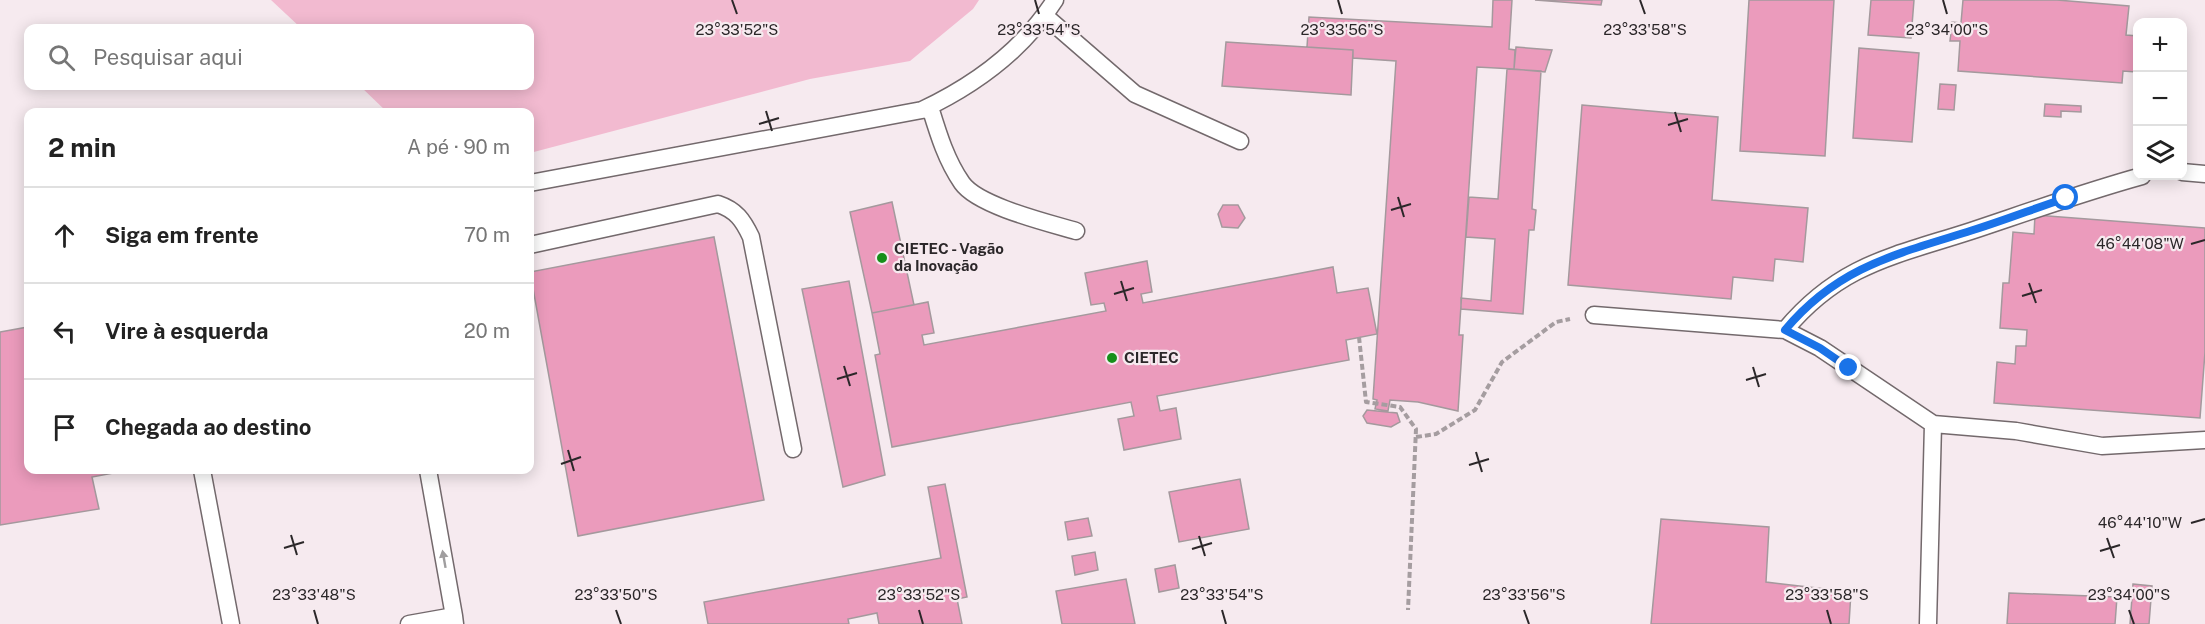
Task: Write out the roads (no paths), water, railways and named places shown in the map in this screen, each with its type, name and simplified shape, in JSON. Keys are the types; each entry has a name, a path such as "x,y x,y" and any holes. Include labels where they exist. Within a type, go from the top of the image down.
{"lane":[{"path":"534,182 888,118 930,106 952,97 991,69 1045,16 1055,0"},
{"path":"1045,16 1135,94 1240,141"},
{"path":"930,106 942,146 963,185 1003,209 1076,231"},
{"path":"2187,172 2205,174"},
{"path":"1785,330 1804,307 1837,282 1879,260 2133,179"},
{"path":"534,244 718,204 730,208 742,218 751,237 793,449"},
{"path":"1594,315 1785,330 1820,348 1933,424 2016,431 2102,446 2205,440"},
{"path":"1928,624 1933,424"},
{"path":"203,474 231,624"},
{"path":"410,624 455,620 429,474"}],"place":[{"name":"CIETEC - Vagão da Inovação","path":"882,258"},
{"name":"CIETEC","path":"1112,358"}]}
